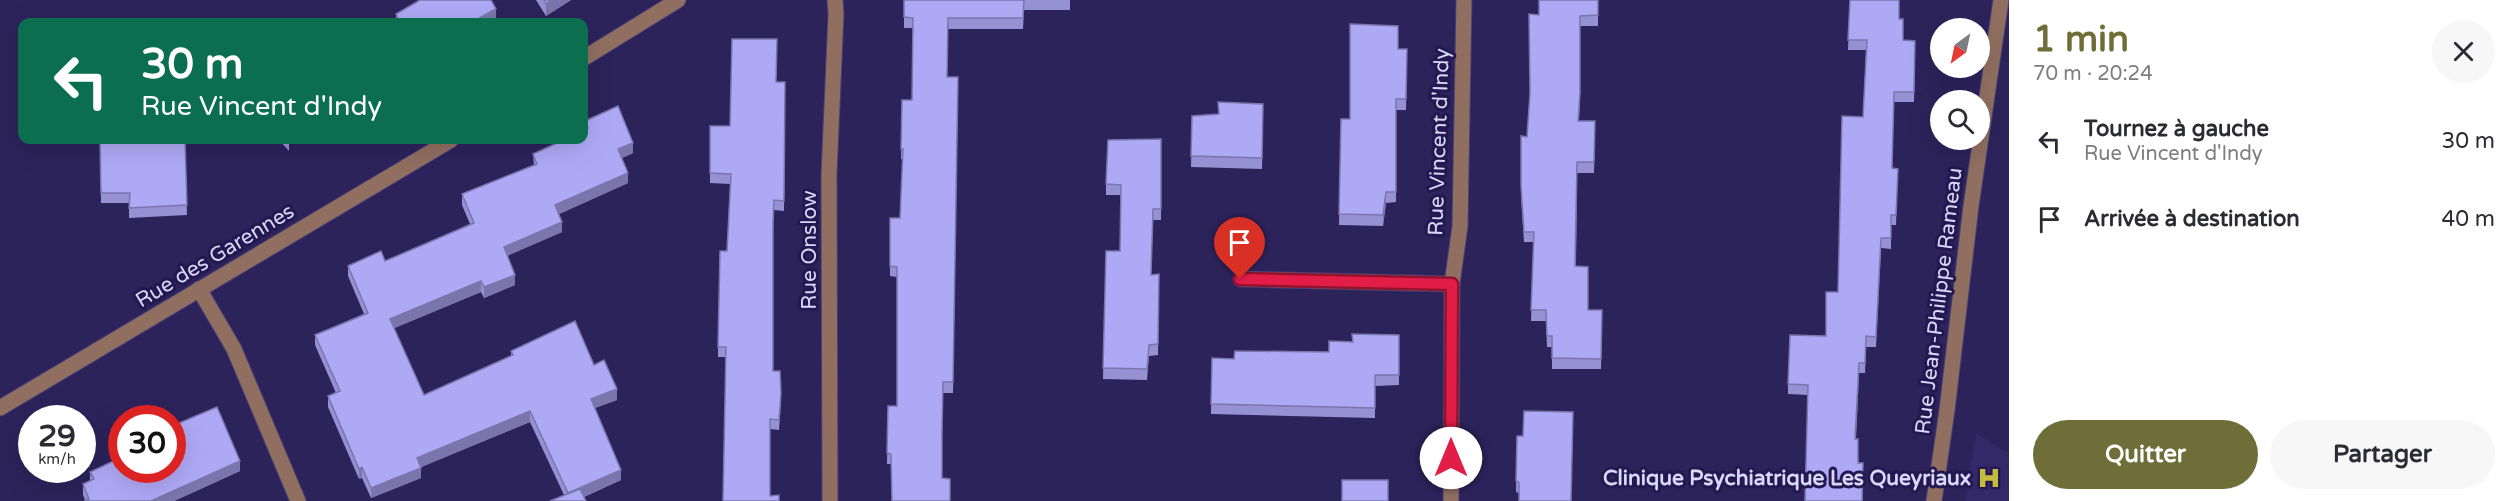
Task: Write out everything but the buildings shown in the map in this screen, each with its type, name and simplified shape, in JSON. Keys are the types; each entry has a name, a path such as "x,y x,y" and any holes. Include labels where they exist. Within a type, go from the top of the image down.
{"street":[{"path":"588,56 678,0"},
{"name":"Rue Onslow","path":"830,501 829,174 835,0"},
{"name":"Rue Vincent d'Indy","path":"1451,501 1452,284 1460,226 1464,0"},
{"name":"Rue Jean-Philippe Rameau","path":"1934,501 1971,206 2001,0"},
{"name":"Rue des Garennes","path":"0,408 444,144"},
{"path":"1240,279 1452,284"},
{"path":"199,289 234,349 276,444 298,501"}],"shaded area":[{"name":"Clinique Psychiatrique Les Queyriaux","path":"1976,433 2009,454 2009,501 1965,501"}],"place":[{"name":"Clinique Psychiatrique Les Queyriaux","path":"1989,478"}],"route":[{"path":"1240,279 1452,284 1451,458"}]}
